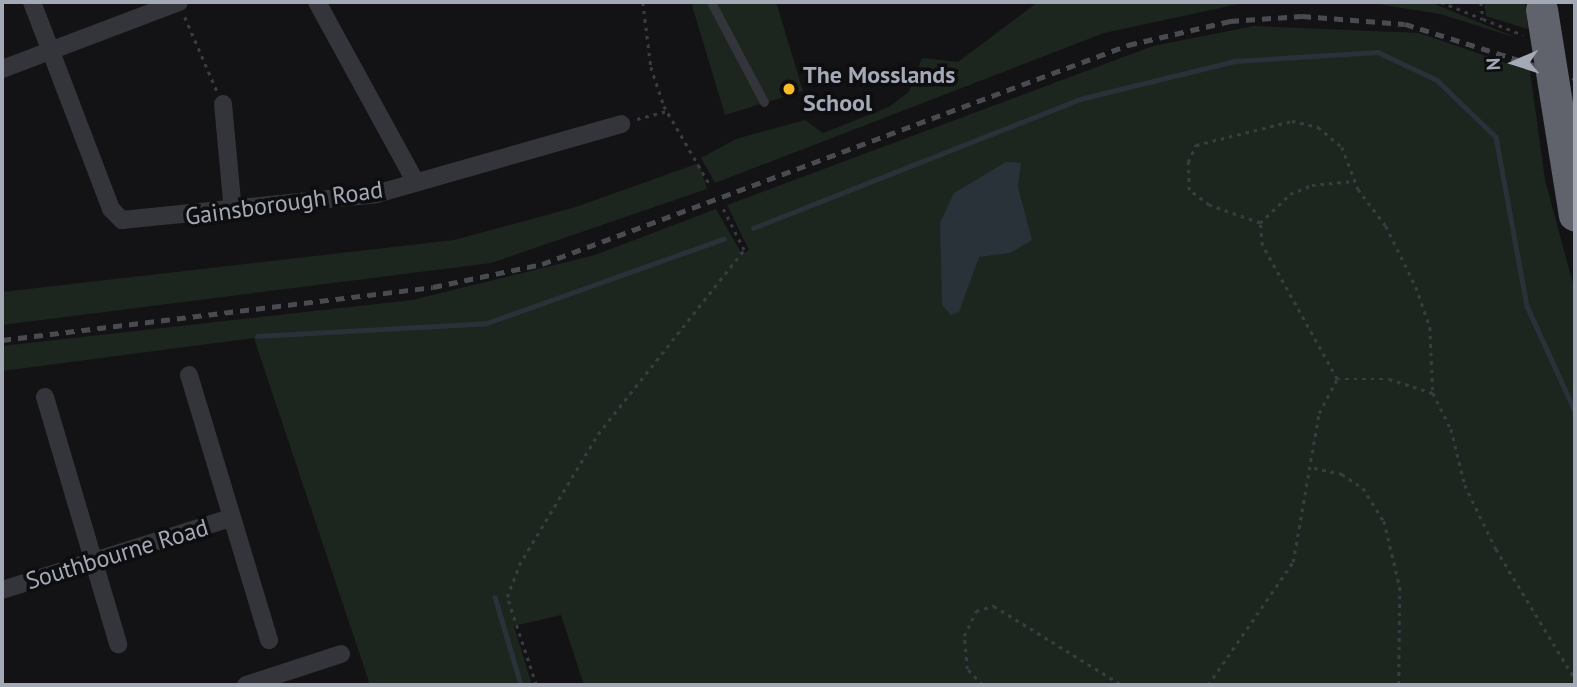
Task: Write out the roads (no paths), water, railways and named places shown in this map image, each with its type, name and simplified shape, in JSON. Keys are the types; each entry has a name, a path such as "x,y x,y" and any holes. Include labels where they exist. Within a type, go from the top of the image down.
{"highway":[{"path":"1542,10 1575,215"}],"street":[{"name":"Gainsborough Road","path":"32,2 111,209 122,220 332,201 621,124"},
{"path":"2,69 178,2"},
{"path":"317,2 415,181"},
{"path":"223,104 233,212"},
{"path":"189,375 269,640"},
{"path":"45,397 117,644"},
{"name":"Southbourne Road","path":"2,590 92,559 232,518"},
{"path":"246,685 341,654"}],"lane":[{"path":"711,2 764,102"}],"waterway":[{"path":"753,228 1080,99 1235,61 1378,52 1437,80 1496,137 1527,306 1575,411"},
{"path":"257,336 487,323 723,239"},
{"path":"495,597 521,685"}],"railway":[{"path":"2,340 433,287 542,264 1128,45 1230,21 1302,16 1405,24 1575,78"}],"place":[{"name":"The Mosslands School","path":"789,89"}]}
